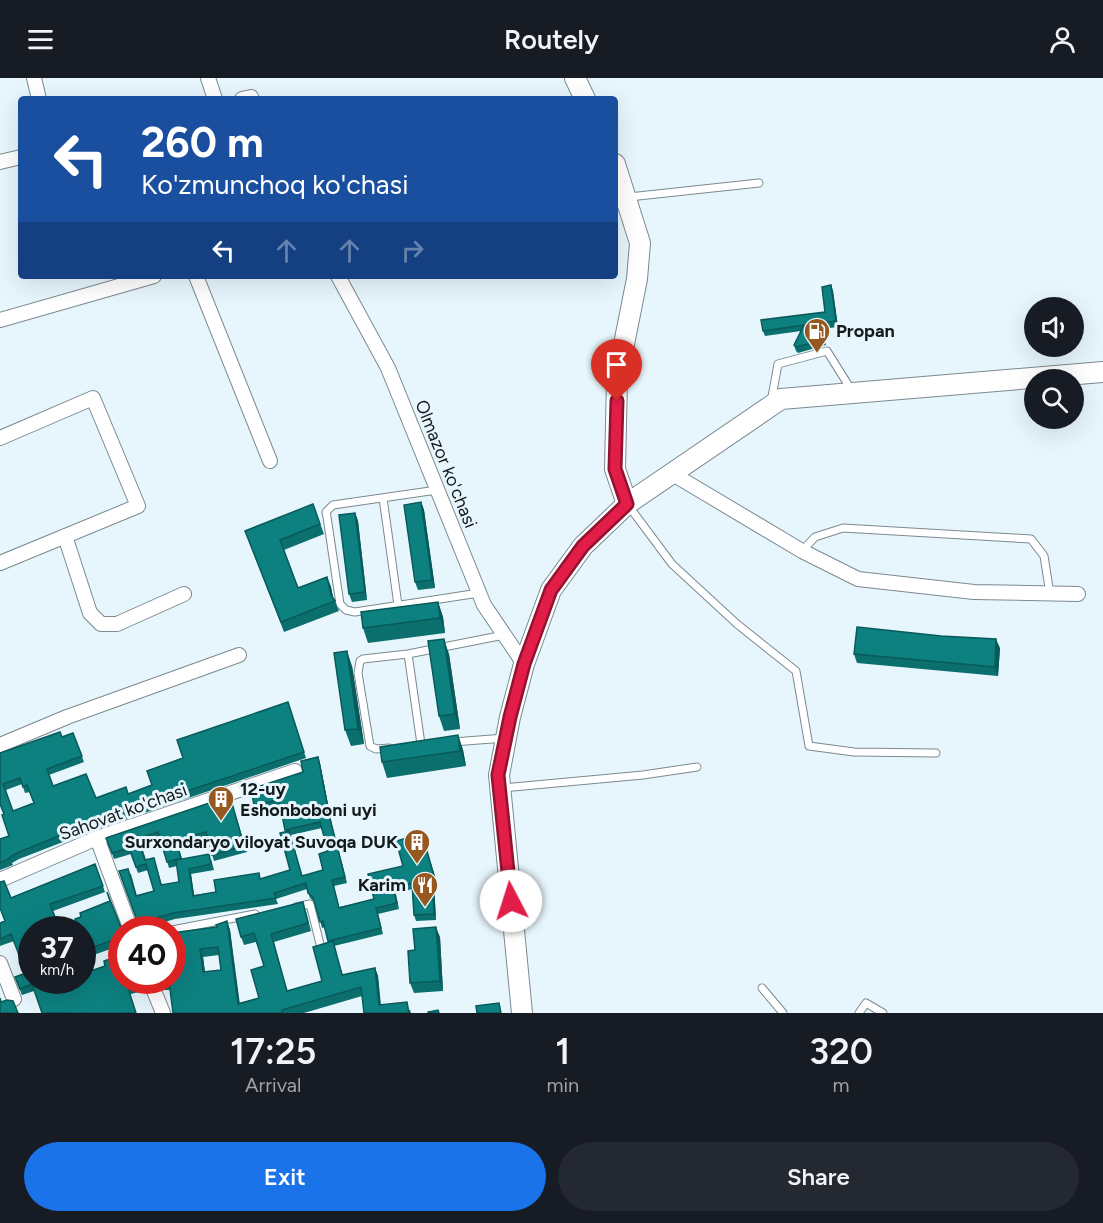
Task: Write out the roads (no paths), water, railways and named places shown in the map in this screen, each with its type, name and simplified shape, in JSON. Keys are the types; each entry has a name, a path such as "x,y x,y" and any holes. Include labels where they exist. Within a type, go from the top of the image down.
{"street":[{"path":"34,78 38,96"},
{"path":"208,78 214,96"},
{"path":"575,78 584,96"},
{"path":"0,162 18,158"},
{"path":"618,173 640,243 637,279 617,379 615,469 627,504"},
{"path":"0,321 144,279"},
{"path":"197,279 270,461"},
{"name":"Olmazor ko'chasi","path":"340,279 388,368 484,604 524,664"},
{"path":"522,1013 498,775 524,664 551,590 583,546 627,504 781,399 1103,372"},
{"path":"0,438 93,398 138,506 0,563"},
{"path":"671,474 802,551 858,579 974,592 1078,594"},
{"path":"65,536 90,613 101,624 117,624 184,594"},
{"path":"0,745 67,717 239,655"},
{"name":"Sahovat ko'chasi","path":"0,880 97,838 295,771"},
{"path":"97,838 126,916"},
{"path":"0,963 14,999"},
{"path":"155,994 163,1013"}],"lane":[{"path":"626,198 759,183"},
{"path":"770,406 778,364 827,351 853,393"},
{"path":"437,490 333,505 326,513 340,604 346,610 355,612 479,593"},
{"path":"383,498 398,605"},
{"path":"627,504 672,564 737,624 796,671 808,746 854,752 936,753"},
{"path":"802,551 815,537 843,528 1031,539 1044,556 1050,594"},
{"path":"402,747 376,749 370,746 358,666 363,659 408,654 504,635"},
{"path":"408,654 421,744"},
{"path":"442,742 506,738"},
{"path":"412,745 432,743"},
{"path":"500,789 643,775 697,767"},
{"path":"287,908 310,904 321,948"},
{"path":"186,927 264,913"},
{"path":"762,988 783,1013"},
{"path":"859,1013 866,1004 883,1013"}],"place":[{"name":"Propan","path":"817,354"},
{"name":"12-uy Eshonboboni uyi","path":"221,822"},
{"name":"Surxondaryo viloyat Suvoqa DUK","path":"417,865"},
{"name":"Karim","path":"425,908"}]}
